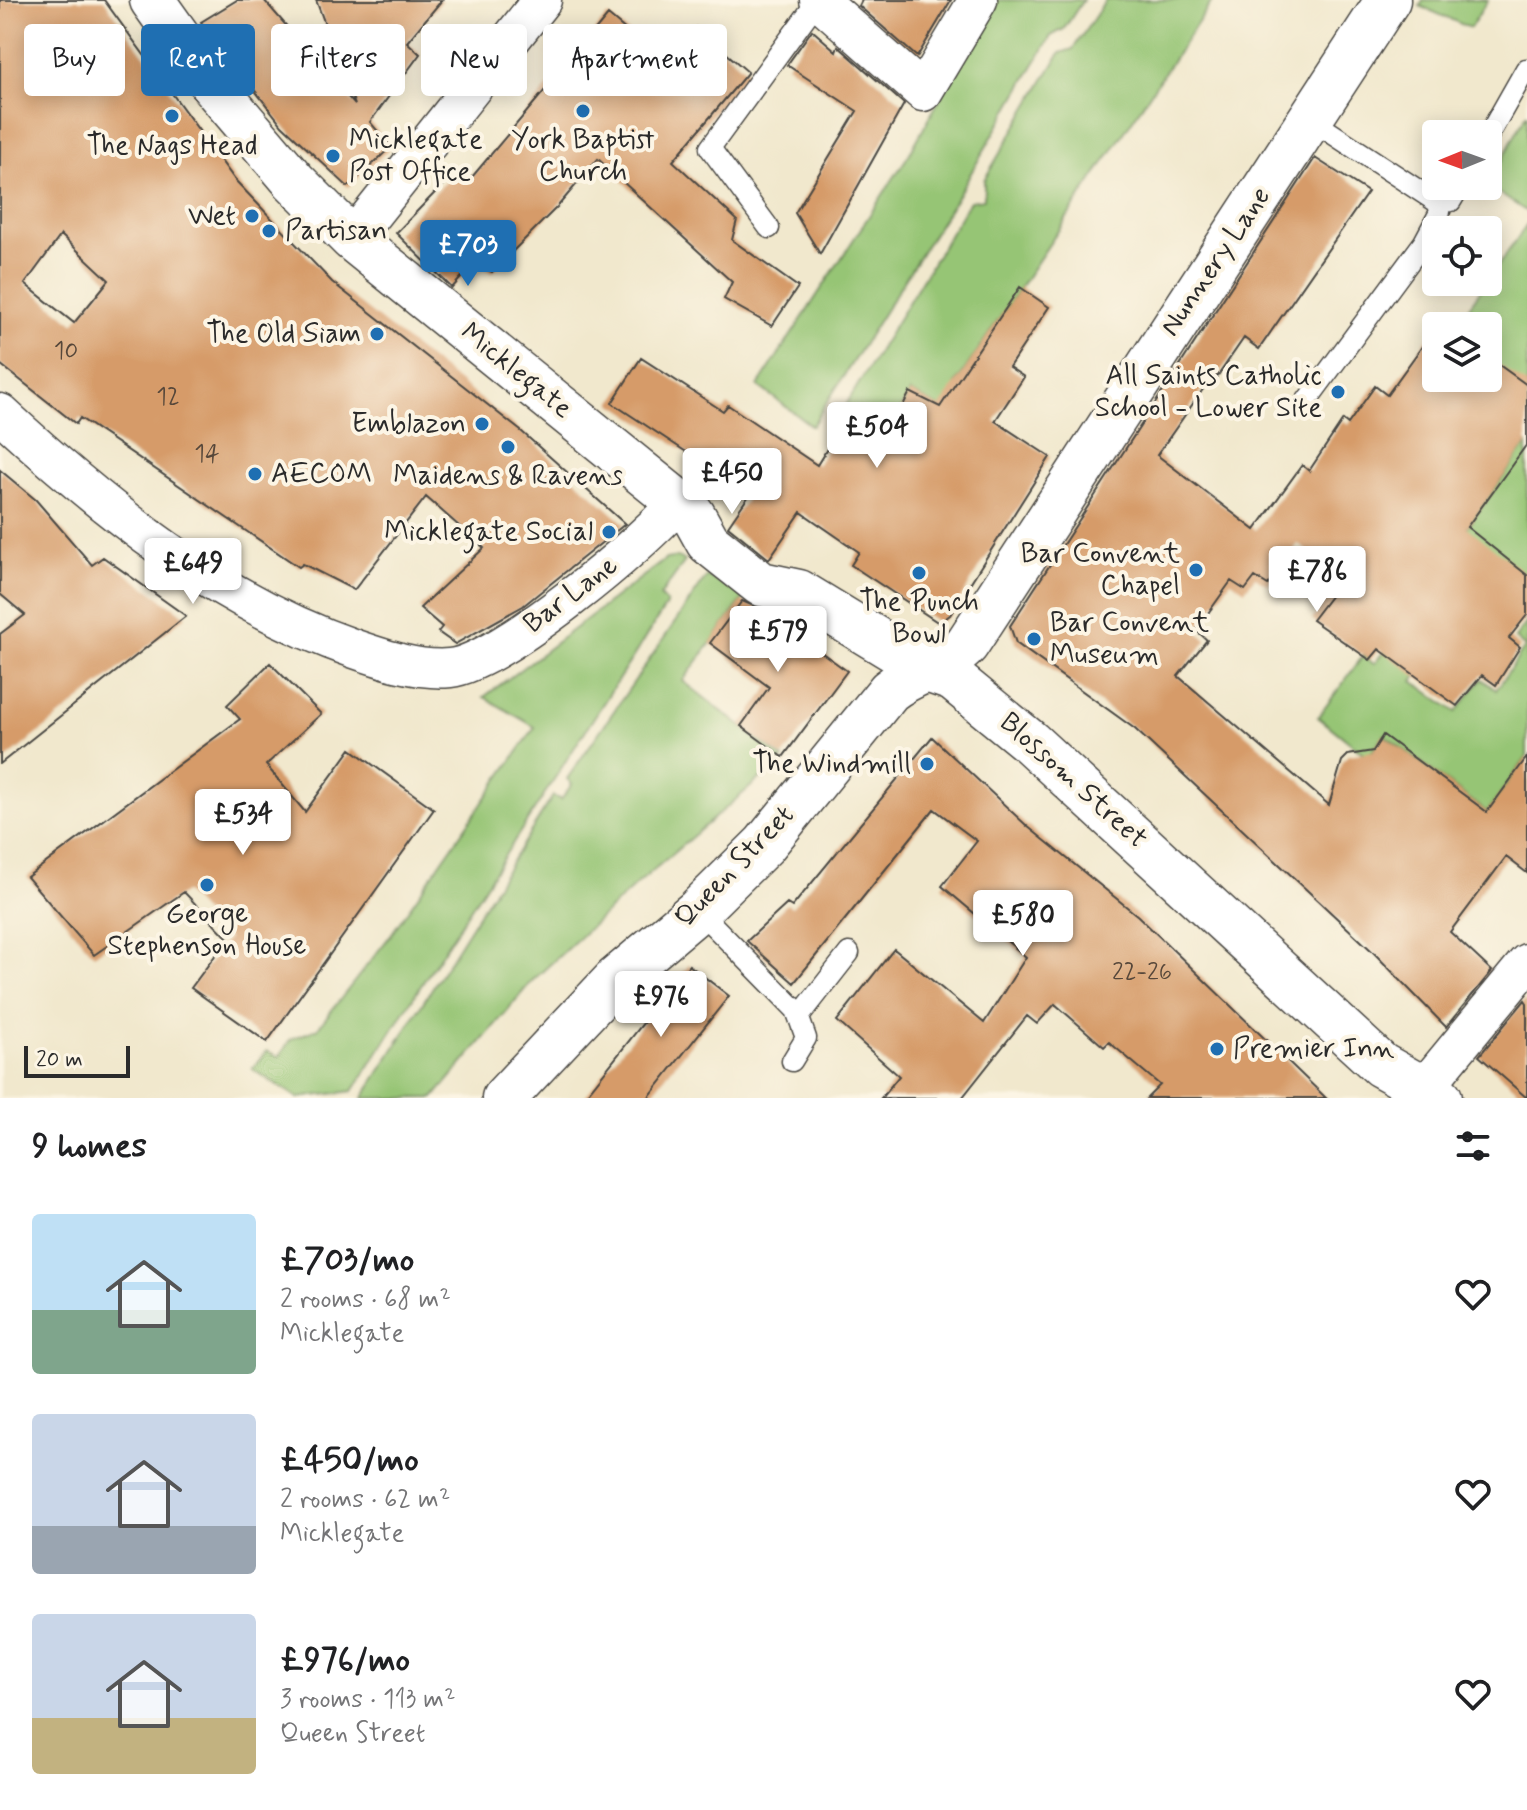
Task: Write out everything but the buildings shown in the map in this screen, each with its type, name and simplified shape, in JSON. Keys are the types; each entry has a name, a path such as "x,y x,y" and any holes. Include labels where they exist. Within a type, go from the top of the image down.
{"main road":[{"name":"Micklegate","path":"152,0 214,87 294,181 352,239 685,509 708,542 726,557"},
{"name":"Nunnery Lane","path":"927,670 960,652 981,625 1388,0"},
{"name":"Blossom Street","path":"726,557 761,584 799,592 927,670 963,686 1030,742 1409,1087"},
{"name":"Queen Street","path":"504,1098 616,979 698,910 764,845 889,691 915,673 927,670"}],"street":[{"path":"352,239 542,0"},
{"path":"818,0 923,92 978,0"},
{"name":"Bar Lane","path":"0,413 52,461 155,543 208,579 307,633 393,662 451,668 497,649 685,509"},
{"path":"1409,1087 1527,963"}],"lane":[{"path":"769,228 710,148 818,0"},
{"path":"1497,120 1526,69"},
{"path":"1310,119 1438,203 1452,200"},
{"path":"1305,403 1424,242 1440,212 1438,203"},
{"path":"698,910 796,1010 806,1038 792,1061"},
{"path":"799,1017 849,953"}],"green space":[{"path":"994,0 1083,0 1064,29 1051,36 958,195 812,426 758,386 910,153"},
{"path":"1106,0 1213,0 956,383 949,412 910,392 891,428 862,413 833,426 970,201 984,199 984,180 1060,53 1073,49"},
{"path":"1423,0 1488,0 1470,28 1420,6"},
{"path":"1527,113 1527,212 1502,195 1502,160"},
{"path":"1527,225 1527,412 1502,372 1502,312 1465,312 1476,296 1502,296 1502,260"},
{"path":"1527,444 1527,575 1447,555"},
{"path":"678,557 685,561 660,596 667,604 353,1091 298,1098 252,1069 267,1051 279,1057 291,1039 317,1029 390,936 535,727 484,697 666,559"},
{"path":"707,576 745,596 683,681 783,759 636,885 531,982 434,1098 363,1098 553,796 561,800 572,784 567,779"},
{"path":"1527,622 1527,757 1487,812 1384,735 1368,757 1318,717 1363,656 1374,664 1397,634 1430,659 1413,681 1456,712 1482,679 1496,690 1525,647 1515,638"}],"place":[{"name":"York Baptist Church","path":"583,111"},
{"name":"The Nags Head","path":"172,116"},
{"name":"Micklegate Post Office","path":"333,156"},
{"name":"Wet","path":"252,216"},
{"name":"Partisan","path":"269,231"},
{"name":"The Old Siam","path":"377,334"},
{"name":"All Saints Catholic School - Lower Site","path":"1338,392"},
{"name":"Emblazon","path":"482,424"},
{"name":"Maidens & Ravens","path":"508,447"},
{"name":"AECOM","path":"255,474"},
{"name":"Micklegate Social","path":"609,532"},
{"name":"Bar Convent Chapel","path":"1196,570"},
{"name":"The Punch Bowl","path":"919,573"},
{"name":"Bar Convent Museum","path":"1034,639"},
{"name":"The Windmill","path":"927,764"},
{"name":"George Stephenson House","path":"207,885"},
{"name":"Premier Inn","path":"1217,1049"}]}
